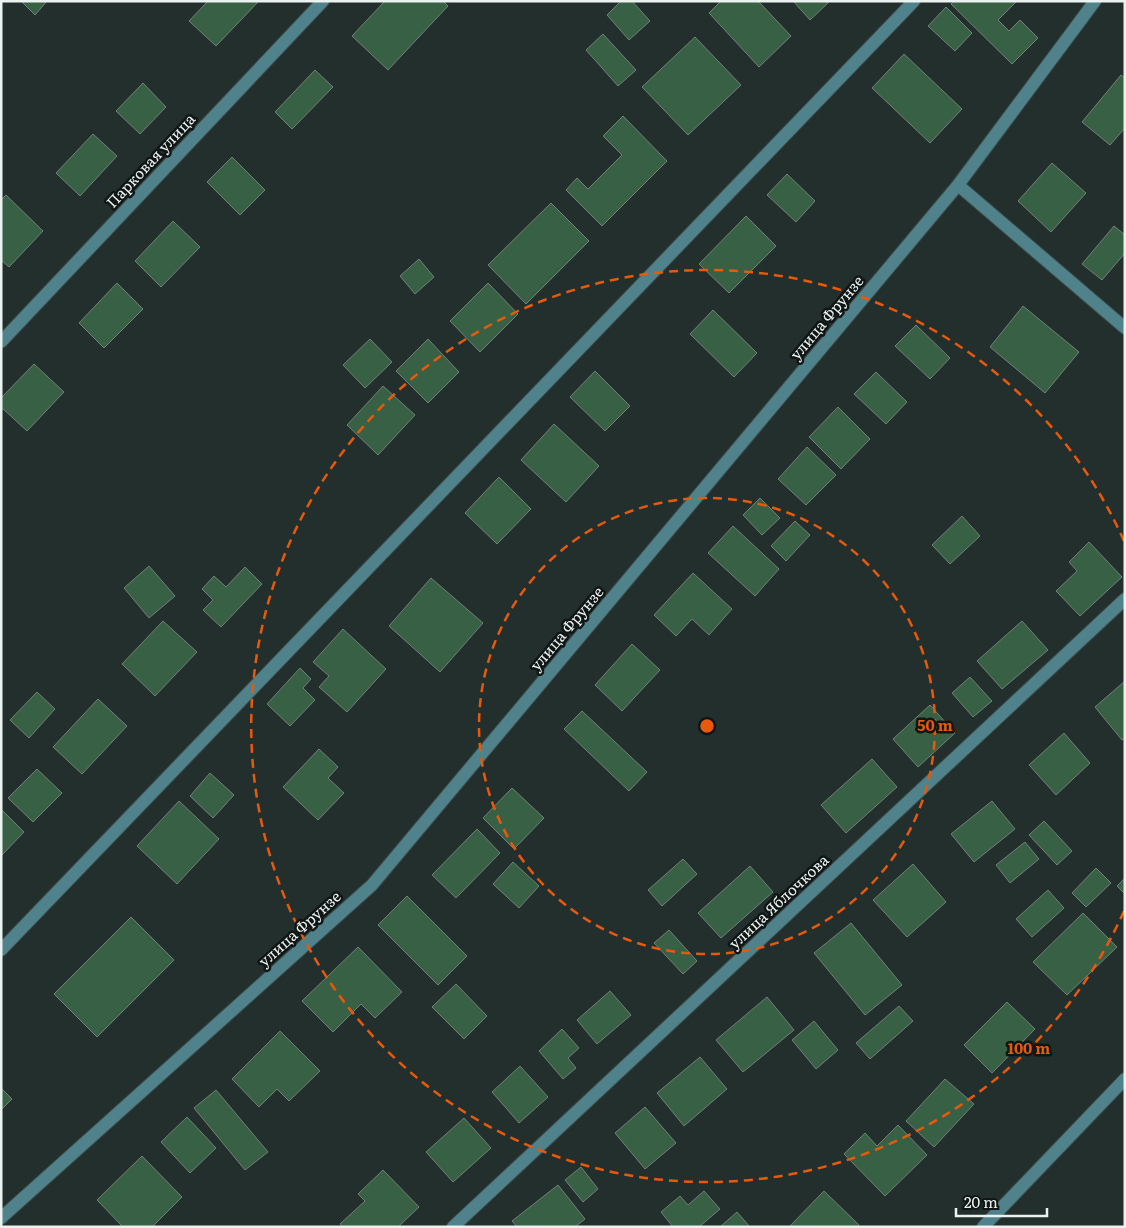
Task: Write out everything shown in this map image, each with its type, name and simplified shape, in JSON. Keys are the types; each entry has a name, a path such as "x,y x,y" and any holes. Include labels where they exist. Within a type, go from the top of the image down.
{"street":[{"name":"Парковая улица","path":"1,342 323,1"},
{"path":"1,950 914,1"},
{"name":"улица Фрунзе","path":"1,1218 372,885 958,185 1094,1"},
{"path":"958,185 1125,328"},
{"name":"улица Яблочкова","path":"452,1227 1125,599"},
{"path":"983,1227 1125,1079"}],"building":[{"path":"21,1 47,1 35,15"},
{"path":"208,1 259,1 216,46 189,21"},
{"path":"385,1 443,1 448,6 388,70 352,36"},
{"path":"621,1 632,1 650,21 629,40 607,15"},
{"path":"721,1 758,1 791,36 759,67 709,13"},
{"path":"793,1 830,1 810,20"},
{"path":"954,1 1017,1 998,20 1009,31 1020,20 1038,38 1012,64 951,4"},
{"path":"946,7 972,33 955,51 928,26"},
{"path":"603,34 636,70 618,86 586,50"},
{"path":"695,37 741,85 688,135 642,87"},
{"path":"904,54 962,109 930,143 872,88"},
{"path":"315,70 333,87 292,129 275,112"},
{"path":"1121,75 1125,78 1125,128 1110,145 1082,122"},
{"path":"143,83 166,107 140,134 116,111"},
{"path":"623,116 667,161 602,226 566,190 577,178 588,189 622,155 603,136"},
{"path":"93,134 117,156 80,196 56,173"},
{"path":"232,157 265,190 240,215 207,182"},
{"path":"1052,163 1086,193 1051,232 1018,201"},
{"path":"787,174 815,201 796,222 767,195"},
{"path":"6,195 43,231 9,267 1,260 1,200"},
{"path":"551,203 589,241 526,304 488,265"},
{"path":"746,216 776,246 729,293 699,264"},
{"path":"173,221 200,247 161,287 135,261"},
{"path":"1114,226 1125,235 1125,253 1102,280 1082,264"},
{"path":"419,259 434,277 415,294 400,276"},
{"path":"117,283 143,309 104,348 79,323"},
{"path":"488,283 518,314 480,352 450,321"},
{"path":"1023,306 1079,352 1045,393 990,347"},
{"path":"713,310 757,353 734,377 690,334"},
{"path":"916,325 950,358 930,379 895,346"},
{"path":"370,339 392,362 365,388 343,365"},
{"path":"428,339 459,372 428,403 396,371"},
{"path":"34,364 64,392 27,431 1,407 1,398"},
{"path":"595,371 630,406 605,431 570,397"},
{"path":"876,372 907,402 886,424 854,394"},
{"path":"383,386 415,415 378,455 347,425"},
{"path":"838,407 870,439 841,469 809,437"},
{"path":"554,424 599,466 566,502 521,460"},
{"path":"807,447 836,475 806,505 778,479"},
{"path":"499,477 531,509 497,544 465,513"},
{"path":"760,498 780,518 762,535 743,515"},
{"path":"962,516 980,536 950,564 932,545"},
{"path":"795,521 810,535 786,561 771,546"},
{"path":"733,526 779,569 755,596 708,553"},
{"path":"1089,542 1122,577 1080,616 1056,591 1077,571 1069,562"},
{"path":"149,566 175,596 149,618 124,588"},
{"path":"245,567 262,584 221,627 203,610 213,600 202,589 214,576 226,587"},
{"path":"693,573 732,609 709,635 692,619 676,636 654,615"},
{"path":"431,578 483,623 440,672 389,626"},
{"path":"163,621 197,652 155,696 122,664"},
{"path":"1022,621 1048,650 1002,689 977,661"},
{"path":"343,629 386,669 347,712 319,687 329,676 313,662"},
{"path":"632,644 660,670 622,711 595,685"},
{"path":"300,668 311,679 303,688 315,700 290,726 267,704"},
{"path":"970,677 992,701 973,717 952,693"},
{"path":"1125,681 1125,738 1122,740 1095,707"},
{"path":"37,692 55,709 29,738 10,720"},
{"path":"98,699 127,726 82,774 53,747"},
{"path":"930,705 955,733 918,767 893,739"},
{"path":"582,711 647,772 629,791 564,729"},
{"path":"1064,733 1090,763 1056,795 1029,765"},
{"path":"319,749 338,767 328,778 344,793 318,820 283,787"},
{"path":"872,759 897,787 846,833 821,805"},
{"path":"37,769 62,793 33,822 8,798"},
{"path":"210,773 234,795 213,818 190,796"},
{"path":"512,788 544,818 514,849 483,818"},
{"path":"179,801 219,839 177,884 137,846"},
{"path":"992,801 1015,829 974,862 951,834"},
{"path":"1,809 24,832 1,856"},
{"path":"1044,821 1072,851 1057,865 1029,835"},
{"path":"477,829 500,853 456,898 432,875"},
{"path":"1025,842 1039,859 1010,883 996,865"},
{"path":"683,859 697,874 662,906 648,890"},
{"path":"513,862 539,886 519,908 493,884"},
{"path":"913,864 946,902 907,937 873,900"},
{"path":"750,866 773,892 721,938 698,913"},
{"path":"1096,868 1111,883 1086,907 1072,893"},
{"path":"1125,878 1125,894 1117,886"},
{"path":"1048,890 1064,908 1032,937 1016,919"},
{"path":"407,896 467,956 438,985 378,925"},
{"path":"1083,913 1117,947 1067,995 1033,962"},
{"path":"131,917 174,960 97,1037 54,994"},
{"path":"851,923 902,985 865,1015 814,953"},
{"path":"669,930 697,961 683,974 654,943"},
{"path":"358,947 402,992 375,1018 361,1004 333,1032 302,1001"},
{"path":"456,984 487,1016 464,1039 432,1007"},
{"path":"610,991 631,1015 597,1044 577,1020"},
{"path":"767,997 794,1030 743,1072 716,1040"},
{"path":"1007,1002 1035,1029 992,1073 964,1045"},
{"path":"899,1006 913,1021 870,1059 856,1043"},
{"path":"814,1021 838,1050 816,1069 792,1040"},
{"path":"562,1029 579,1048 568,1058 576,1068 563,1079 539,1051"},
{"path":"280,1031 320,1071 289,1101 277,1089 259,1107 232,1079"},
{"path":"700,1057 727,1089 684,1126 657,1093"},
{"path":"520,1066 548,1097 519,1123 492,1092"},
{"path":"945,1079 974,1104 934,1147 906,1121"},
{"path":"1,1088 12,1099 1,1110"},
{"path":"216,1090 268,1152 245,1170 194,1108"},
{"path":"645,1107 676,1143 645,1169 615,1133"},
{"path":"187,1117 216,1148 190,1173 161,1142"},
{"path":"464,1118 491,1148 453,1182 426,1152"},
{"path":"898,1125 927,1155 885,1196 844,1154 865,1133 877,1146"},
{"path":"142,1156 182,1197 152,1227 123,1227 97,1200"},
{"path":"581,1167 598,1189 583,1202 565,1180"},
{"path":"383,1170 419,1207 398,1227 343,1227 340,1224 365,1201 358,1194"},
{"path":"558,1185 585,1219 575,1227 517,1227 512,1221"},
{"path":"704,1191 720,1209 699,1227 673,1227 661,1212 680,1196 688,1205"},
{"path":"824,1191 859,1225 858,1227 789,1227"},
{"path":"737,1212 750,1227 720,1227"}]}
